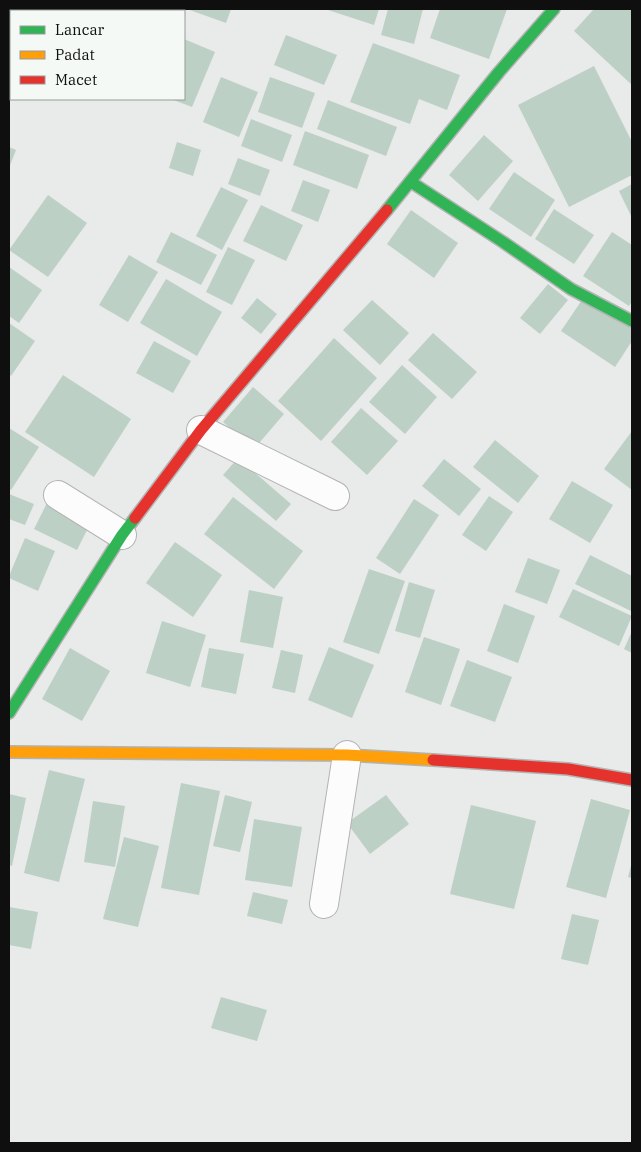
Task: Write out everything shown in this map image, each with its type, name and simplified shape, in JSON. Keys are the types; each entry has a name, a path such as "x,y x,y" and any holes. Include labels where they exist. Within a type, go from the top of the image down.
{"street":[{"path":"9,712 122,535 201,430 411,182 499,72 553,9"},
{"path":"411,182 504,242 572,289 632,321"},
{"path":"201,430 335,496"},
{"path":"58,495 122,535"},
{"path":"9,752 347,755 568,769 632,780"},
{"path":"324,904 347,755"}],"building":[{"path":"187,9 231,9 226,23"},
{"path":"325,9 379,9 374,25"},
{"path":"388,9 423,9 414,44 381,35"},
{"path":"440,9 507,9 489,59 430,38"},
{"path":"594,9 632,10 632,85 574,31"},
{"path":"286,35 337,55 324,85 274,65"},
{"path":"185,39 215,52 192,107 174,100 185,100"},
{"path":"373,43 460,75 447,110 419,99 410,124 350,102"},
{"path":"594,66 632,142 632,175 569,207 518,105"},
{"path":"221,77 258,92 239,137 203,122"},
{"path":"270,77 315,93 302,128 258,112"},
{"path":"328,100 397,127 386,156 317,129"},
{"path":"251,119 292,135 282,162 241,146"},
{"path":"305,131 369,155 357,189 293,165"},
{"path":"484,135 513,161 478,201 449,175"},
{"path":"177,142 201,150 193,176 169,168"},
{"path":"9,147 16,150 9,168"},
{"path":"238,158 270,170 260,196 228,184"},
{"path":"514,172 555,200 531,237 489,209"},
{"path":"303,180 330,190 318,222 291,211"},
{"path":"632,184 632,218 619,191"},
{"path":"221,187 248,200 222,250 196,236"},
{"path":"48,195 87,223 48,277 9,250"},
{"path":"261,205 303,225 286,261 243,241"},
{"path":"554,209 594,235 574,264 535,239"},
{"path":"411,210 458,243 434,278 387,244"},
{"path":"171,232 217,255 201,285 156,262"},
{"path":"612,232 632,245 632,301 629,306 583,276"},
{"path":"228,247 255,260 232,305 206,292"},
{"path":"129,255 158,272 128,322 99,305"},
{"path":"9,267 42,290 19,323 9,316"},
{"path":"166,279 222,312 197,356 140,323"},
{"path":"548,284 568,300 540,334 520,318"},
{"path":"584,297 632,329 632,341 615,367 561,331"},
{"path":"257,298 277,314 261,334 241,318"},
{"path":"372,300 409,333 380,365 343,330"},
{"path":"9,323 35,341 11,376 9,374"},
{"path":"433,333 477,372 452,399 408,360"},
{"path":"334,338 377,378 321,441 278,401"},
{"path":"154,341 191,361 173,393 136,373"},
{"path":"402,365 437,397 405,434 369,402"},
{"path":"63,375 131,419 94,477 25,432"},
{"path":"253,387 284,414 254,449 223,422"},
{"path":"361,408 398,441 367,475 331,442"},
{"path":"9,428 39,447 11,490 9,488"},
{"path":"632,431 632,490 604,469"},
{"path":"495,440 539,476 518,503 473,467"},
{"path":"238,458 291,504 276,521 223,475"},
{"path":"444,459 481,489 459,516 422,486"},
{"path":"572,481 613,505 590,543 549,519"},
{"path":"9,494 34,504 25,525 9,519"},
{"path":"489,496 513,512 486,551 462,535"},
{"path":"50,497 93,518 77,550 34,529"},
{"path":"233,497 303,551 274,589 204,534"},
{"path":"414,499 439,515 400,574 376,558"},
{"path":"25,538 55,551 38,591 9,578"},
{"path":"175,542 222,575 193,617 146,583"},
{"path":"590,555 632,576 631,611 575,584"},
{"path":"528,558 560,570 547,604 515,592"},
{"path":"369,569 405,581 379,654 343,642"},
{"path":"409,582 435,590 420,638 395,631"},
{"path":"573,589 632,616 619,646 559,617"},
{"path":"249,590 283,597 273,648 240,642"},
{"path":"504,604 535,616 518,663 487,651"},
{"path":"162,621 206,635 190,687 146,673"},
{"path":"632,631 632,653 624,649"},
{"path":"424,637 460,649 441,705 405,692"},
{"path":"329,647 374,665 352,718 308,700"},
{"path":"70,648 110,671 82,721 42,699"},
{"path":"209,648 244,654 236,694 201,687"},
{"path":"281,650 303,655 295,693 272,688"},
{"path":"467,660 512,677 495,722 450,706"},
{"path":"49,770 85,779 59,882 24,873"},
{"path":"181,783 220,791 199,895 161,888"},
{"path":"9,794 26,798 12,866 9,865"},
{"path":"225,795 252,802 240,852 213,846"},
{"path":"386,795 409,824 370,854 347,823"},
{"path":"591,799 630,810 606,898 566,887"},
{"path":"93,801 125,806 115,867 84,862"},
{"path":"471,805 536,821 514,909 450,894"},
{"path":"254,819 302,827 292,887 245,880"},
{"path":"124,837 159,846 138,927 103,919"},
{"path":"632,862 632,878 628,877"},
{"path":"253,892 288,900 282,924 247,916"},
{"path":"9,907 38,912 31,949 9,945"},
{"path":"572,914 599,920 588,965 561,959"},
{"path":"221,997 267,1010 257,1041 211,1028"}],"traffic: fast":[{"path":"387,210 499,72 554,9"},
{"path":"411,182 571,289 632,321"},
{"path":"9,713 122,535 135,518"}],"traffic: slow":[{"path":"9,752 347,755 433,760"}],"traffic: jam":[{"path":"135,518 201,430 387,210"},
{"path":"433,760 568,769 632,780"}]}
